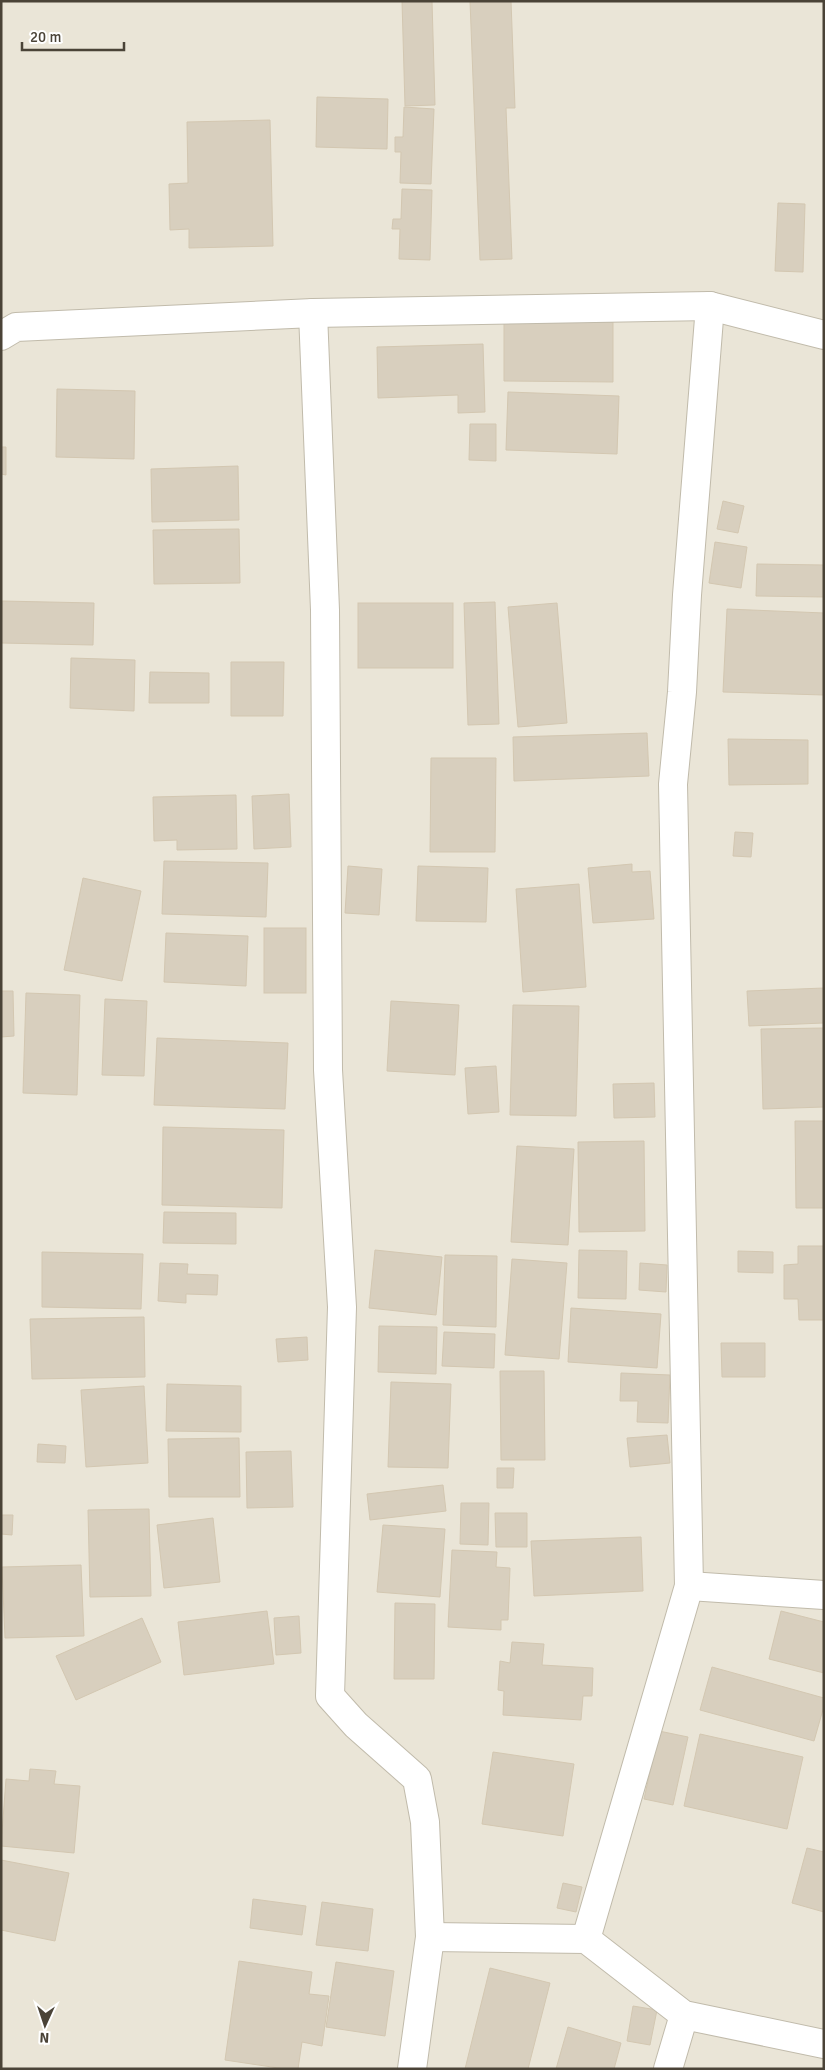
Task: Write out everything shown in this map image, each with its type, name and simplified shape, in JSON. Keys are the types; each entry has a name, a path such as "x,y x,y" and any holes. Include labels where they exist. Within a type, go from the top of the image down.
{"street":[{"path":"586,1940 690,1586 673,784 682,692 687,595 710,306"},
{"path":"1,336 16,327 313,313 710,306 824,335"},
{"path":"313,313 325,610 328,1070 342,1307 330,1696 356,1725 417,1780 425,1822 430,1937 412,2069"},
{"path":"690,1586 824,1596"},
{"path":"430,1937 586,1940 684,2015 824,2044"},
{"path":"668,2069 684,2015"}],"shaded area":[{"path":"1,1 824,1 824,2069 1,2069"}],"building":[{"path":"402,1 432,1 435,105 405,106"},
{"path":"470,1 511,1 515,108 506,108 512,259 480,260"},
{"path":"317,97 388,99 387,149 316,147"},
{"path":"404,107 434,109 431,184 400,183 401,152 395,152 395,137 403,137"},
{"path":"270,120 273,246 189,248 189,229 170,230 169,184 188,183 187,122"},
{"path":"402,189 432,190 430,260 399,259 400,229 392,229 393,219 401,219"},
{"path":"778,203 805,204 803,272 775,271"},
{"path":"504,321 613,322 613,382 504,381"},
{"path":"483,344 485,412 458,413 458,395 378,398 377,347"},
{"path":"57,389 135,391 134,459 56,457"},
{"path":"508,392 619,396 617,454 506,450"},
{"path":"470,424 496,424 496,461 469,460"},
{"path":"1,447 6,447 6,475 1,474"},
{"path":"238,466 239,520 152,522 151,469"},
{"path":"723,501 744,506 738,533 717,529"},
{"path":"239,529 240,583 154,584 153,530"},
{"path":"715,542 747,547 741,588 709,583"},
{"path":"757,564 824,565 824,597 756,596"},
{"path":"2,601 94,603 93,645 1,643"},
{"path":"495,602 499,724 468,725 464,603"},
{"path":"358,603 453,603 453,668 358,668"},
{"path":"557,603 567,723 518,727 508,607"},
{"path":"727,609 824,613 824,695 723,692"},
{"path":"71,658 135,660 134,711 70,708"},
{"path":"231,662 284,662 283,716 231,716"},
{"path":"150,672 209,673 209,703 149,703"},
{"path":"647,733 649,776 514,781 513,737"},
{"path":"728,739 808,740 808,784 729,785"},
{"path":"431,758 496,758 495,852 430,852"},
{"path":"289,794 291,847 254,849 252,796"},
{"path":"236,795 237,849 177,850 177,840 154,841 153,797"},
{"path":"735,832 753,833 751,857 733,856"},
{"path":"164,861 268,863 266,917 162,914"},
{"path":"632,864 632,872 650,871 654,919 593,923 588,868"},
{"path":"348,866 382,869 379,915 345,913"},
{"path":"418,866 488,868 486,922 416,921"},
{"path":"83,878 141,891 122,981 64,970"},
{"path":"579,884 586,987 523,992 516,889"},
{"path":"264,928 306,928 306,993 264,993"},
{"path":"166,933 248,936 246,986 164,982"},
{"path":"824,988 824,1023 749,1026 747,991"},
{"path":"1,991 13,991 14,1036 1,1037"},
{"path":"26,993 80,995 77,1095 23,1093"},
{"path":"105,999 147,1001 144,1076 102,1075"},
{"path":"391,1001 459,1005 455,1075 387,1071"},
{"path":"513,1005 579,1006 576,1116 510,1115"},
{"path":"824,1028 824,1107 763,1109 761,1029"},
{"path":"157,1038 288,1043 285,1109 154,1105"},
{"path":"496,1066 499,1112 468,1114 465,1068"},
{"path":"654,1083 655,1117 614,1118 613,1084"},
{"path":"795,1121 824,1121 824,1208 796,1208"},
{"path":"163,1127 284,1130 282,1208 162,1205"},
{"path":"644,1141 645,1231 579,1232 578,1142"},
{"path":"517,1146 574,1149 568,1245 511,1242"},
{"path":"164,1212 236,1213 236,1244 163,1243"},
{"path":"798,1246 824,1246 824,1320 799,1320 798,1299 784,1299 784,1265 798,1264"},
{"path":"375,1250 442,1257 436,1315 369,1308"},
{"path":"579,1250 627,1251 626,1299 578,1298"},
{"path":"738,1251 773,1252 773,1273 738,1272"},
{"path":"42,1252 143,1254 141,1309 42,1307"},
{"path":"445,1255 497,1256 496,1327 443,1325"},
{"path":"512,1259 567,1263 559,1359 505,1355"},
{"path":"160,1263 188,1264 187,1274 218,1275 217,1295 186,1294 186,1303 158,1301"},
{"path":"640,1263 667,1265 666,1292 639,1290"},
{"path":"571,1308 661,1314 657,1368 568,1362"},
{"path":"144,1317 145,1377 32,1379 30,1319"},
{"path":"379,1326 437,1327 436,1374 378,1372"},
{"path":"444,1332 495,1334 494,1368 442,1366"},
{"path":"307,1337 308,1360 278,1362 276,1339"},
{"path":"721,1343 765,1343 765,1377 722,1377"},
{"path":"500,1371 544,1371 545,1460 501,1460"},
{"path":"621,1373 670,1375 668,1423 637,1422 638,1401 620,1401"},
{"path":"391,1382 451,1384 448,1468 388,1467"},
{"path":"167,1384 241,1386 241,1432 166,1431"},
{"path":"144,1386 148,1463 86,1467 81,1390"},
{"path":"667,1435 670,1463 630,1467 627,1438"},
{"path":"239,1438 240,1497 169,1497 168,1439"},
{"path":"38,1444 66,1446 65,1463 37,1462"},
{"path":"291,1451 293,1507 247,1508 246,1452"},
{"path":"497,1468 514,1468 513,1488 497,1488"},
{"path":"443,1485 446,1511 370,1520 367,1494"},
{"path":"461,1503 489,1503 488,1545 460,1544"},
{"path":"149,1509 151,1596 90,1597 88,1510"},
{"path":"495,1513 527,1513 527,1547 496,1547"},
{"path":"1,1515 13,1515 12,1535 1,1534"},
{"path":"213,1518 220,1582 164,1588 157,1525"},
{"path":"383,1525 445,1529 440,1597 377,1592"},
{"path":"641,1537 643,1591 534,1596 531,1541"},
{"path":"452,1550 497,1552 496,1567 510,1568 508,1620 501,1620 501,1630 448,1627"},
{"path":"81,1565 84,1636 5,1638 2,1567"},
{"path":"395,1603 435,1604 434,1679 394,1679"},
{"path":"267,1611 274,1664 184,1675 178,1622"},
{"path":"781,1611 824,1622 824,1673 769,1659"},
{"path":"299,1616 301,1653 276,1655 274,1618"},
{"path":"142,1618 161,1662 76,1700 56,1656"},
{"path":"512,1642 544,1644 542,1665 593,1668 592,1696 583,1696 581,1720 503,1715 504,1691 498,1690 500,1661 510,1663"},
{"path":"712,1667 824,1698 824,1706 814,1741 700,1710"},
{"path":"659,1731 688,1737 673,1805 644,1799"},
{"path":"700,1734 803,1757 787,1829 684,1806"},
{"path":"493,1752 574,1764 563,1836 482,1824"},
{"path":"30,1769 56,1771 54,1784 80,1786 74,1853 1,1846 6,1779 29,1781"},
{"path":"807,1848 824,1852 824,1912 792,1903"},
{"path":"1,1860 69,1873 55,1941 1,1930"},
{"path":"563,1883 582,1887 576,1912 557,1908"},
{"path":"253,1899 306,1906 302,1935 250,1928"},
{"path":"322,1902 373,1909 368,1951 316,1945"},
{"path":"239,1961 312,1972 309,1994 329,1996 322,2046 302,2042 298,2069 285,2069 225,2060"},
{"path":"336,1962 394,1971 385,2036 326,2027"},
{"path":"490,1968 550,1983 528,2069 465,2069"},
{"path":"633,2006 657,2010 650,2045 627,2041"},
{"path":"568,2027 621,2043 614,2069 556,2069"}]}
